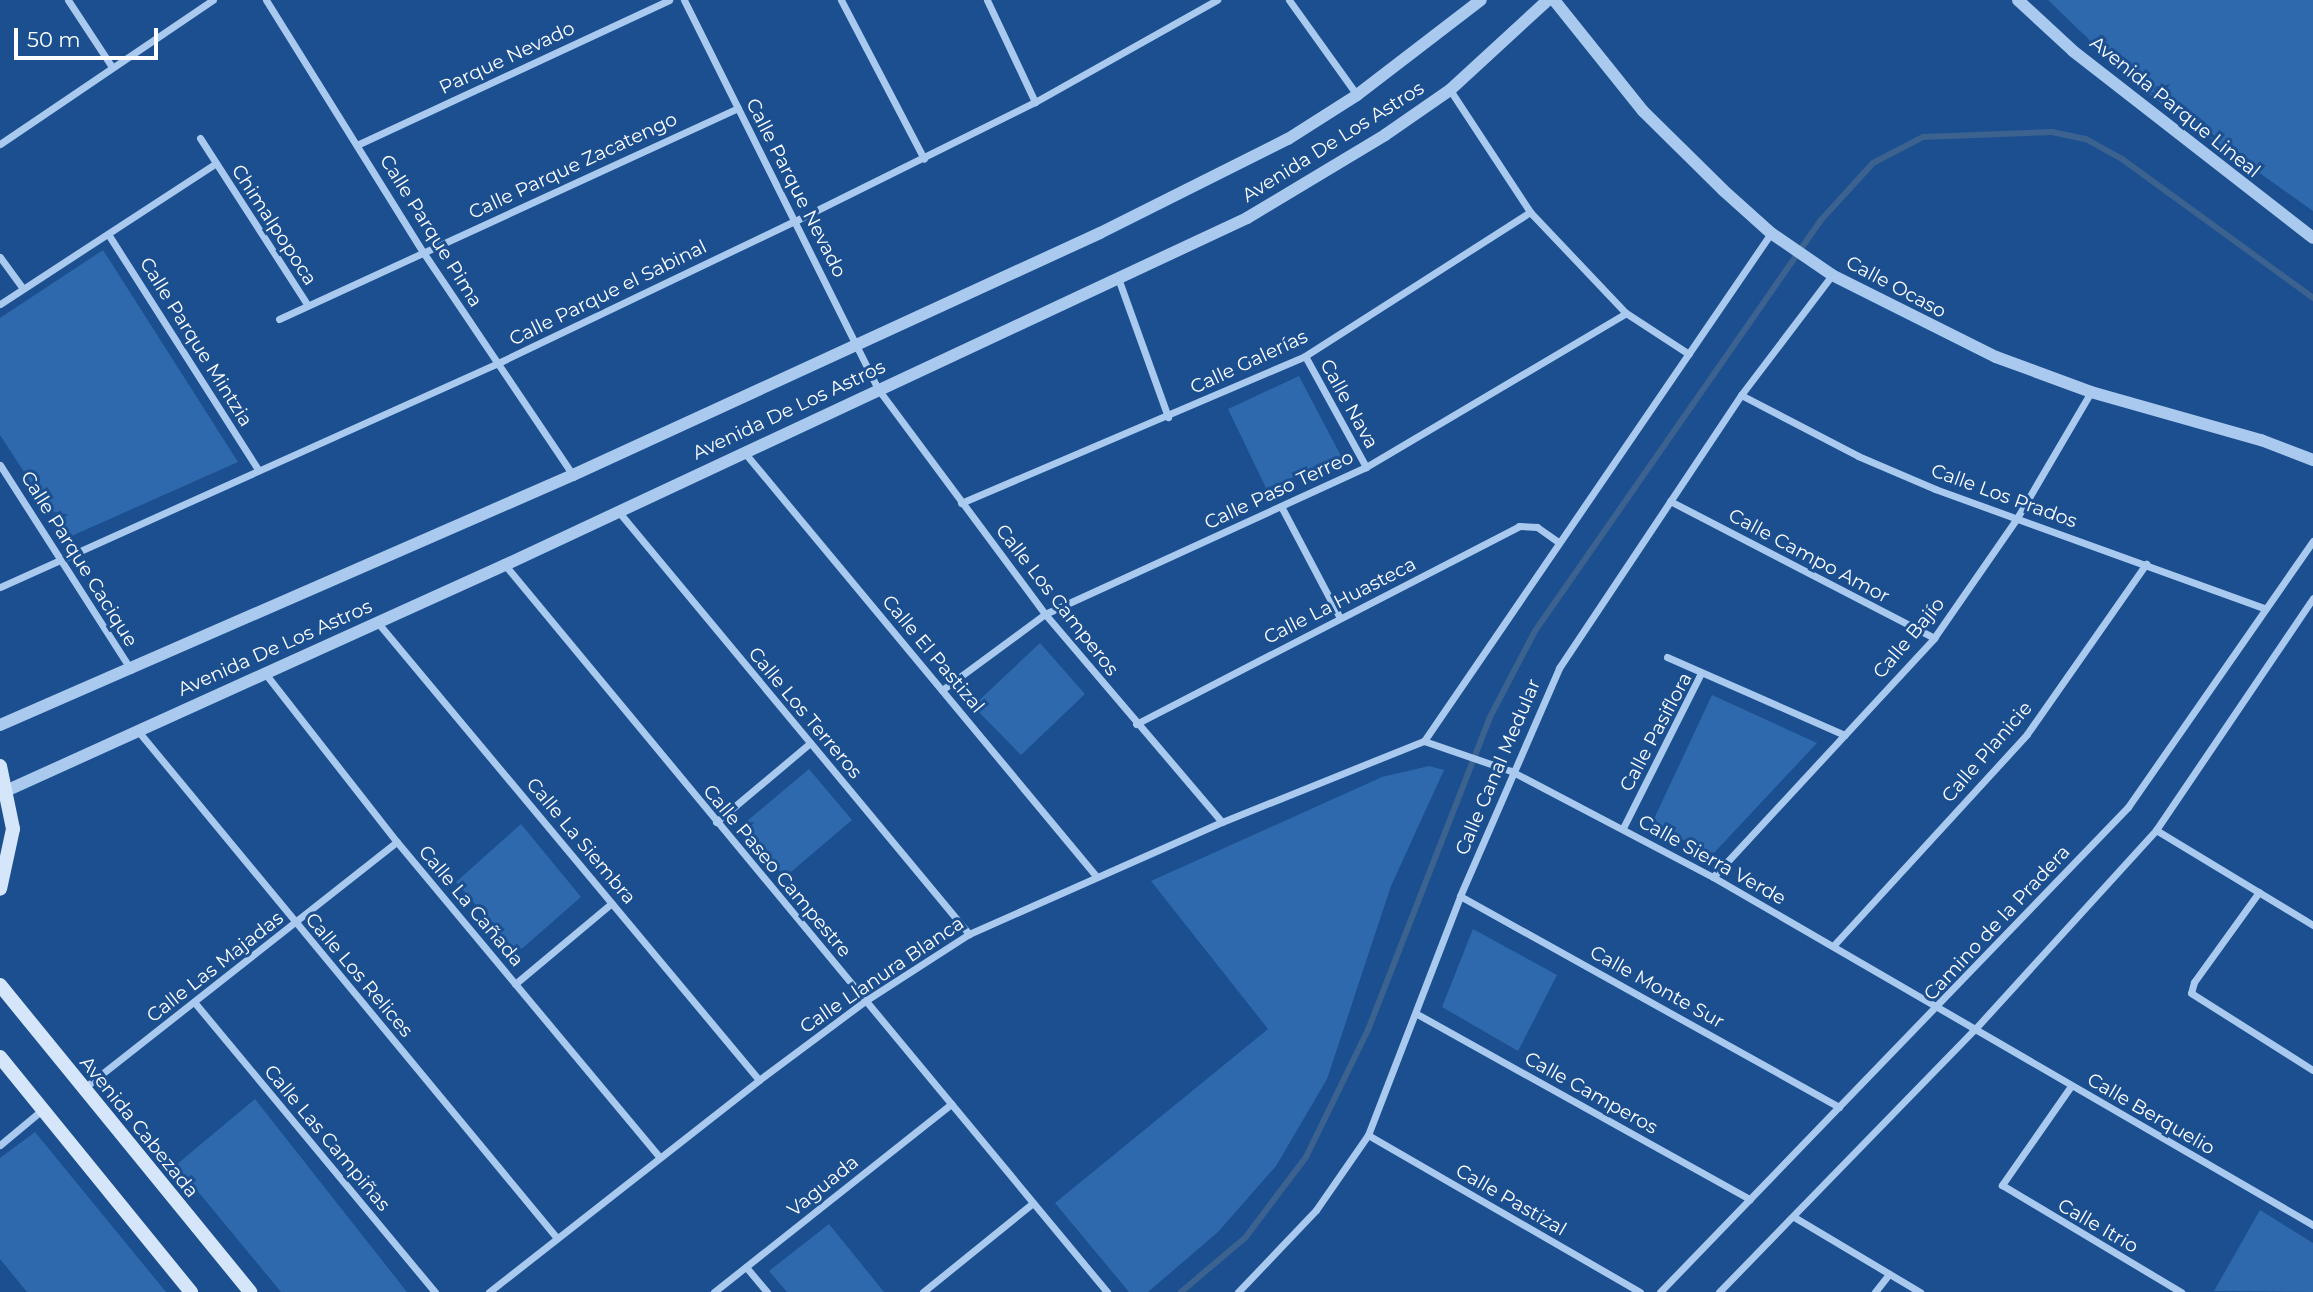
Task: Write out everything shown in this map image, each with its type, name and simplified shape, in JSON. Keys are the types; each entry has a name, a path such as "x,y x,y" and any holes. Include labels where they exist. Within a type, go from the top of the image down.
{"main road":[{"path":"0,766 8,790 13,829 0,889"},
{"name":"Avenida Cabezada","path":"0,985 250,1292"},
{"path":"0,1057 191,1292"}],"street":[{"path":"68,0 112,67"},
{"path":"0,144 213,0"},
{"name":"Calle Parque Pima","path":"266,0 359,144 422,252 573,475"},
{"name":"Parque Nevado","path":"359,144 669,0"},
{"name":"Calle Parque Nevado","path":"684,0 878,389"},
{"path":"841,0 924,159"},
{"path":"987,0 1035,102"},
{"name":"Calle Parque el Sabinal","path":"0,587 257,468 496,364 924,159 1035,102 1216,0"},
{"path":"1289,0 1357,95"},
{"name":"Avenida De Los Astros","path":"0,725 573,475 855,342 1100,233 1288,139 1357,95 1481,0"},
{"name":"Avenida De Los Astros","path":"8,790 505,565 1270,205 1450,90 1548,0"},
{"name":"Calle Ocaso","path":"1554,0 1643,111 1771,233 1826,271 1996,358 2091,392 2261,440 2313,460"},
{"name":"Avenida Parque Lineal","path":"2018,0 2166,126 2313,238"},
{"path":"1450,90 1530,212 1626,313 1689,354"},
{"name":"Calle Parque Zacatengo","path":"279,319 738,108"},
{"name":"Chimalpopoca","path":"200,138 307,304"},
{"path":"0,304 215,164"},
{"name":"Calle Galerías","path":"961,503 1168,417 1305,356 1530,212"},
{"name":"Calle Parque Mintzia","path":"108,233 257,468"},
{"path":"1423,741 1557,541 1771,233"},
{"path":"0,257 23,289"},
{"name":"Calle Canal Medular","path":"1238,1292 1316,1210 1367,1135 1417,1014 1460,895 1511,771 1559,668 1826,271"},
{"path":"1118,278 1168,417"},
{"name":"Calle Paso Terreo","path":"942,690 1045,614 1282,508 1366,467 1626,313"},
{"name":"Calle Nava","path":"1305,356 1366,467"},
{"name":"Calle Los Camperos","path":"878,389 1045,614 1222,822"},
{"name":"Calle Bajío","path":"1713,877 1934,638 2017,518 2091,392"},
{"name":"Calle Los Prados","path":"1741,395 1858,456 2017,518 2264,608"},
{"name":"Calle El Pastizal","path":"744,452 1097,877"},
{"name":"Calle Parque Cacique","path":"0,465 131,670"},
{"name":"Calle Campo Amor","path":"1670,501 1934,638"},
{"path":"1282,508 1340,618"},
{"name":"Calle Los Terreros","path":"618,512 969,934"},
{"name":"Calle La Huasteca","path":"1136,724 1519,526 1538,527 1557,541"},
{"name":"Camino de la Pradera","path":"1660,1292 1940,1007 2128,807 2313,541"},
{"name":"Calle Planicie","path":"1833,946 2026,734 2146,564"},
{"name":"Calle Paseo Campestre","path":"505,565 1107,1292"},
{"path":"1719,1292 1975,1028 2156,830 2313,598"},
{"name":"Calle La Siembra","path":"378,623 759,1080"},
{"path":"1667,657 1702,673"},
{"name":"Calle La Cañada","path":"264,672 397,842 659,1157"},
{"name":"Calle Pasiflora","path":"1623,828 1702,673 1845,735"},
{"name":"Calle Los Relices","path":"138,731 557,1238"},
{"name":"Calle Sierra Verde","path":"1423,741 1511,771 1623,828 1975,1028"},
{"name":"Calle Llanura Blanca","path":"488,1292 659,1157 865,1001 969,934 1222,822 1423,741"},
{"path":"716,822 810,743"},
{"path":"2156,830 2313,925"},
{"name":"Calle Las Majadas","path":"84,1089 397,842"},
{"path":"2259,892 2194,982 2191,993 2313,1070"},
{"name":"Calle Monte Sur","path":"1460,895 1839,1107"},
{"path":"515,984 612,903"},
{"name":"Calle Las Campiñas","path":"195,1003 435,1292"},
{"name":"Calle Camperos","path":"1417,1014 1750,1199"},
{"name":"Calle Berquelio","path":"1975,1028 2313,1225"},
{"name":"Calle Itrio","path":"2071,1086 2001,1185 2181,1292"},
{"name":"Vaguada","path":"714,1292 951,1104"},
{"path":"0,1145 43,1110"},
{"name":"Calle Pastizal","path":"1367,1135 1640,1292"},
{"path":"923,1292 1033,1203"},
{"path":"1794,1217 1920,1292"},
{"path":"746,1267 767,1292"},
{"path":"1875,1292 1889,1274"}],"shaded area":[{"path":"2048,0 2313,0 2313,211 2136,85"},
{"path":"103,250 238,462 67,538 0,435 0,318"},
{"path":"1299,376 1342,458 1266,488 1228,409"},
{"path":"1040,643 1085,694 1021,755 973,706"},
{"path":"1712,695 1817,743 1712,855 1652,823"},
{"path":"1429,766 1444,770 1391,886 1327,1079 1276,1166 1218,1232 1148,1292 1129,1292 1055,1203 1268,1029 1151,881 1382,777"},
{"path":"809,769 852,820 785,877 741,826"},
{"path":"521,824 581,897 517,953 456,882"},
{"path":"1473,929 1557,975 1518,1051 1442,1007"},
{"path":"255,1099 407,1292 281,1292 176,1165"},
{"path":"35,1132 166,1292 27,1292 0,1259 0,1158"},
{"path":"2260,1210 2313,1243 2313,1292 2214,1291"},
{"path":"829,1224 884,1292 787,1292 769,1271"}],"waterway":[{"path":"1181,1292 1245,1238 1306,1157 1368,1030 1489,719 1535,631 1821,220 1873,163 1923,137 2052,132 2086,139 2122,159 2313,298"}]}
